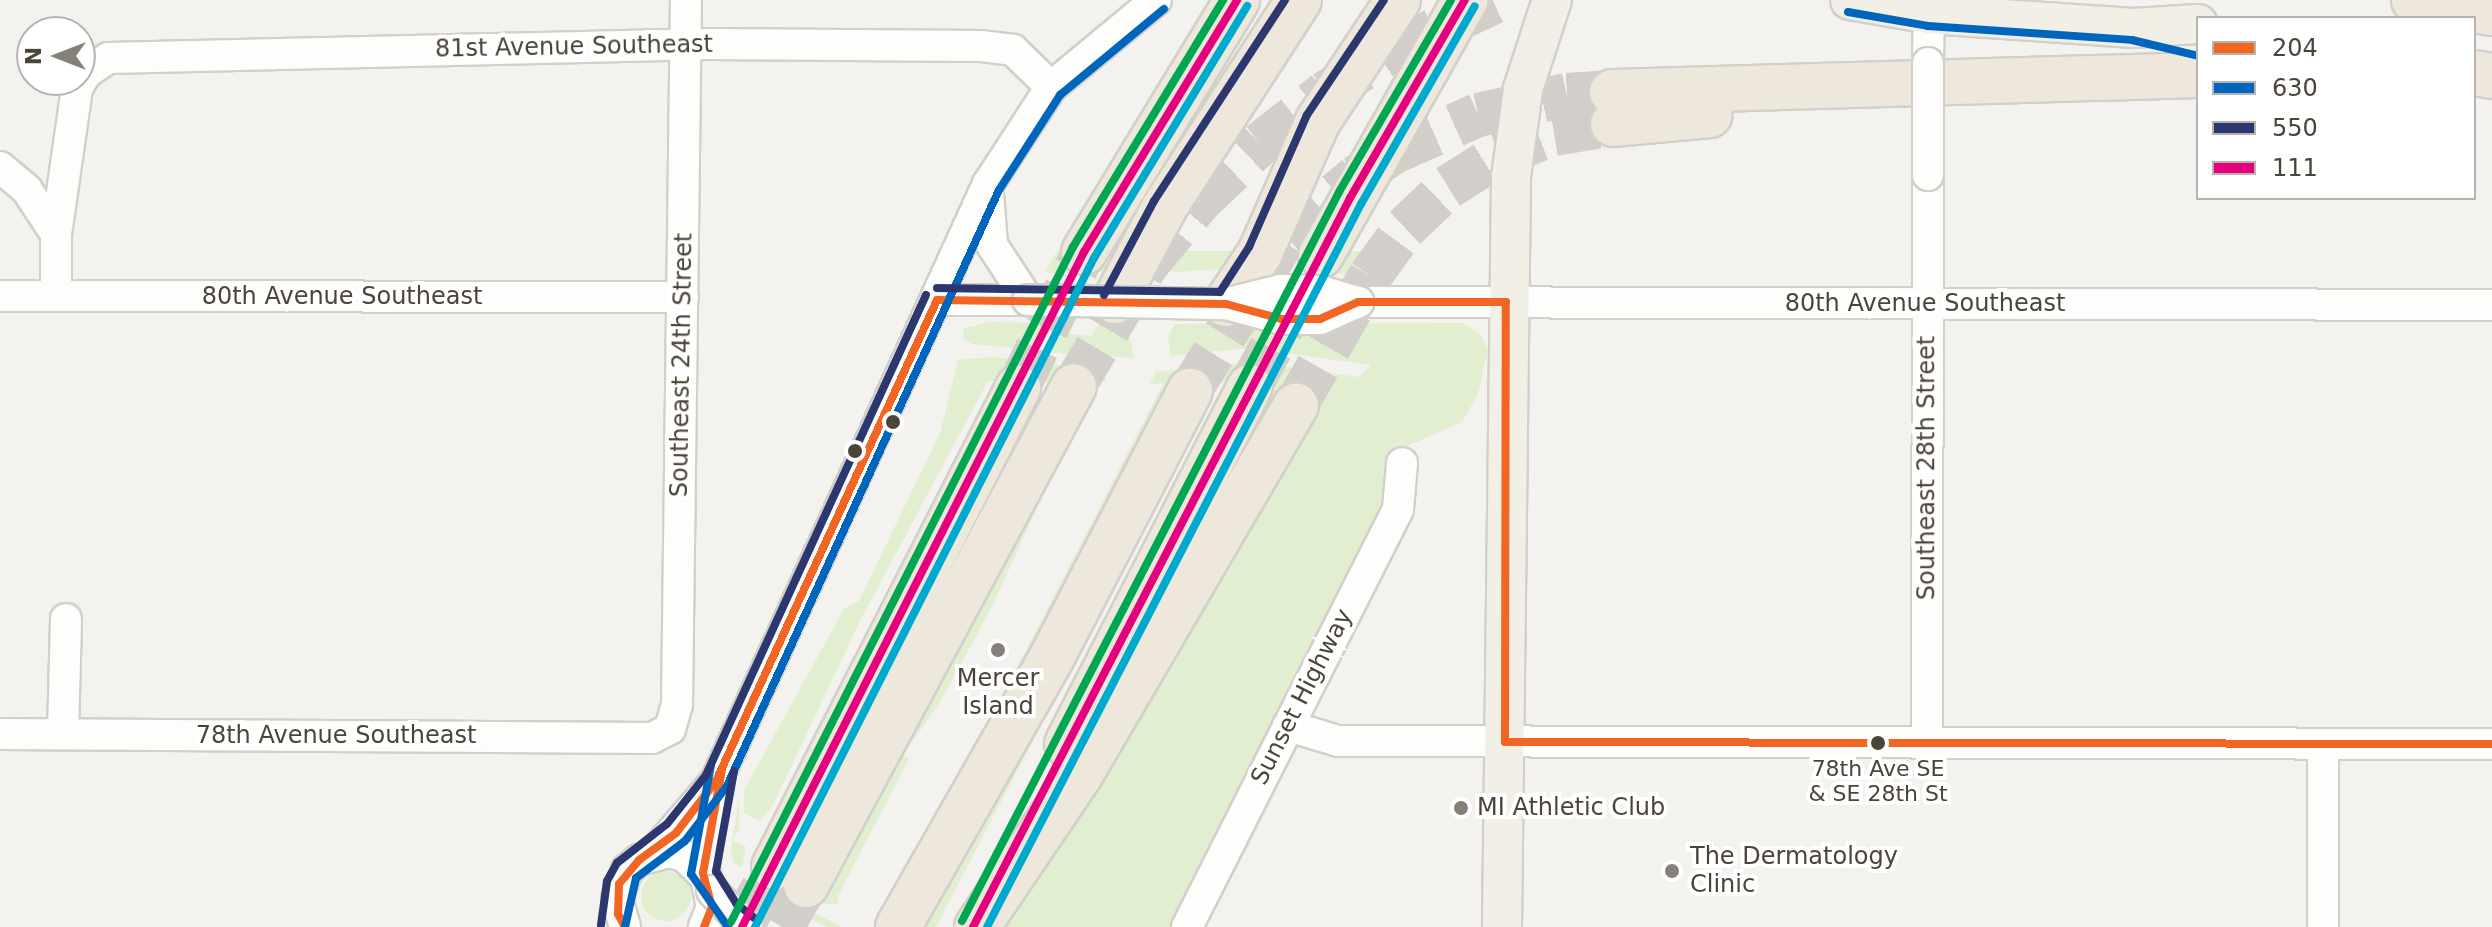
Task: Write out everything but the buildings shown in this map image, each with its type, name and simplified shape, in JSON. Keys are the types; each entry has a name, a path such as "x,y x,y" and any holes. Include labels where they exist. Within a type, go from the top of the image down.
{"highway":[{"path":"1084,252 1237,0"},
{"path":"1115,301 1164,208 1299,0"},
{"path":"1226,304 1260,253 1318,121 1398,0"},
{"path":"1321,255 1465,0"},
{"path":"2414,0 2492,13"},
{"path":"1612,108 2180,75"},
{"path":"1018,388 790,876 1074,386"},
{"path":"975,927 1250,387"},
{"path":"898,927 1047,668 1190,391"},
{"path":"975,927 1080,775 1296,405"}],"main road":[{"path":"1502,927 1506,302 1517,117 1552,0"},
{"path":"1850,0 2134,28 2196,43"},
{"path":"2134,28 2196,24"}],"street":[{"name":"Southeast 24th Street","path":"670,729 677,704 686,0"},
{"path":"618,918 627,870 653,854 716,781 988,184 1051,87 1156,0"},
{"name":"Southeast 28th Street","path":"1927,744 1929,7"},
{"name":"81st Avenue Southeast","path":"56,234 73,112 86,73 108,58 127,55 686,48 709,44 1001,46 1024,58 1051,87"},
{"path":"0,167 27,190 56,234 56,296"},
{"path":"988,184 992,245 1028,300"},
{"name":"80th Avenue Southeast","path":"0,296 683,297"},
{"name":"80th Avenue Southeast","path":"937,300 1226,304 1282,319 1320,319 1372,302 2492,305"},
{"name":"Sunset Highway","path":"1187,927 1398,509 1402,463"},
{"path":"63,734 66,619"},
{"path":"1288,726 1338,741 2492,744"},
{"name":"78th Avenue Southeast","path":"0,734 652,738 670,729"},
{"path":"2323,744 2323,927"},
{"path":"704,927 716,781"},
{"path":"653,854 684,856 747,927"}],"green space":[{"path":"1058,249 1130,250 1120,264 1101,272 1045,273"},
{"path":"1162,251 1253,251 1222,269 1174,272 1168,270"},
{"path":"1378,251 1387,273 1324,273 1305,268 1289,252"},
{"path":"990,322 1059,323 1062,327 1045,335 1034,350 972,344 963,338 964,328"},
{"path":"1127,323 1134,358 1041,352 1064,333 1091,336 1099,324"},
{"path":"1463,323 1480,334 1488,349 1478,394 1462,422 1405,447 1332,615 1170,927 1003,927 1274,382 1219,383 936,927 916,927 1082,574 971,757 1163,384 1150,384 1156,372 1255,362 1359,377 1371,365 1249,348 1171,356 1168,337 1175,324"},
{"path":"998,357 1103,371 1106,381 1094,381 993,605 939,704 903,755 909,759 837,898 839,904 826,904 815,899 911,649 1048,381 988,381 860,621 773,805 760,821 744,813 744,790 844,609 859,601 941,431 958,359"},
{"path":"739,796 739,828 733,841 746,847 742,868 733,862 731,850"},
{"path":"666,871 684,878 691,896 684,914 666,921 648,914 641,896 648,878"},
{"path":"748,887 787,899 842,927 827,927 782,904 771,907 751,896"}],"tunnel":[{"path":"1074,386 1147,264 1200,201 1260,144 1325,93 1394,49 1498,0"},
{"path":"1190,391 1286,236 1356,177 1394,152 1478,115 1567,95 1612,92"},
{"path":"1296,405 1370,276 1405,228 1448,187 1499,155 1554,134 1613,124"},
{"path":"1018,388 1084,252"},
{"path":"1250,387 1307,280"},
{"path":"742,927 774,867"},
{"path":"782,927 806,885"}],"transit line":[{"path":"731,922 1073,247 1223,0"},
{"name":"111","path":"742,927 1084,252 1237,0"},
{"name":"550","path":"1104,295 1154,201 1285,0"},
{"name":"550","path":"937,288 1220,292 1249,247 1307,115 1384,0"},
{"path":"962,921 1339,192 1451,0"},
{"name":"111","path":"973,927 1350,198 1465,0"},
{"path":"755,927 1094,258 1247,6"},
{"path":"987,927 1361,204 1475,6"},
{"name":"630","path":"625,927 636,878 685,841 727,786 999,190 1060,95 1164,9"},
{"name":"630","path":"1848,12 1928,26 2132,40 2195,55"},
{"name":"550","path":"601,925 607,881 617,863 667,824 706,775 926,295"},
{"name":"204","path":"937,300 1226,304 1282,319 1320,319 1358,302 1506,302"},
{"name":"204","path":"625,927 618,914 619,884 639,860 676,833 716,781 937,300"},
{"name":"204","path":"1505,742 1506,302"},
{"name":"204","path":"1505,742 2492,744"},
{"name":"630","path":"711,765 691,874 728,927"},
{"name":"204","path":"704,927 712,907 703,873 722,769"},
{"name":"550","path":"734,771 716,871 737,904 754,918"}],"place":[{"name":"Mercer Island","path":"998,650"},
{"name":"78th Ave SE & SE 28th St","path":"1878,743"},
{"name":"MI Athletic Club","path":"1461,808"},
{"name":"The Dermatology Clinic","path":"1672,871"}]}
